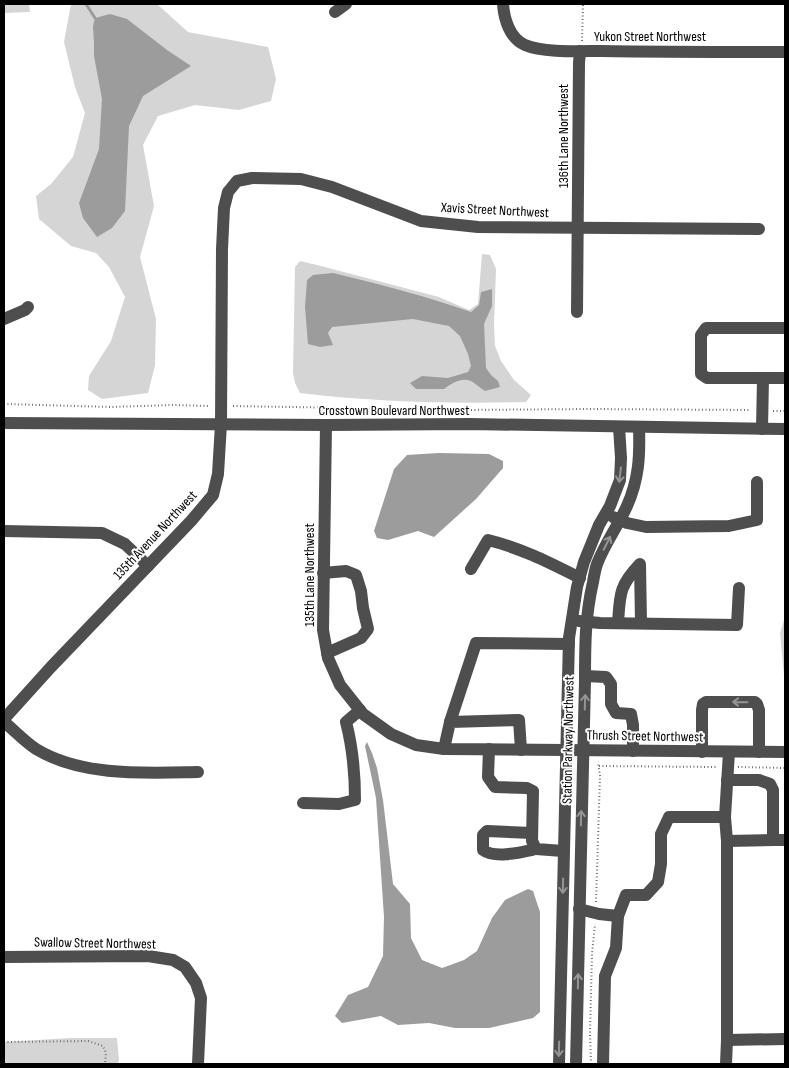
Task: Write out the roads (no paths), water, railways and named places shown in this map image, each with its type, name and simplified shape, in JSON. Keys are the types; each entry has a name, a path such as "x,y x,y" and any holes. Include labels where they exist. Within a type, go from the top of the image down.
{"street":[{"path":"335,12 346,4"},
{"name":"Yukon Street Northwest","path":"502,4 504,14 516,40 526,46 546,50 785,52"},
{"name":"136th Lane Northwest","path":"577,312 580,51"},
{"name":"Xavis Street Northwest","path":"237,181 252,178 301,179 332,186 421,221 478,227 759,229"},
{"name":"135th Avenue Northwest","path":"4,720 51,667 214,495 218,474 221,424 224,208 228,192 237,181"},
{"path":"4,319 28,307"},
{"path":"785,328 706,328 701,335 701,374 707,378 785,378"},
{"path":"762,429 763,378"},
{"name":"Crosstown Boulevard Northwest","path":"4,423 470,424 785,429"},
{"name":"135th Lane Northwest","path":"326,425 323,630 328,658 340,685 362,712"},
{"name":"Station Parkway Northwest","path":"558,1064 569,644 584,562 620,480 619,427"},
{"name":"Station Parkway Northwest","path":"576,1064 585,632 589,600 597,564 627,506 637,479 640,452 639,427"},
{"path":"606,514 628,523 646,527 729,526 757,520 757,482"},
{"path":"4,531 102,532 125,544 148,566"},
{"path":"471,570 488,540 538,557 580,578"},
{"path":"618,623 622,588 628,577 640,564 642,623"},
{"path":"323,573 346,571 356,575 368,629 361,638 327,653"},
{"path":"572,620 618,623 737,625 739,588"},
{"path":"444,749 450,722 476,643 569,644"},
{"path":"585,676 606,677 611,684 611,704 616,713 631,714 634,725 633,751"},
{"path":"702,752 703,704 706,702 741,701 755,702 757,704 759,710 759,752"},
{"path":"303,803 339,804 355,800 355,776 351,742 346,722 362,712"},
{"name":"Thrush Street Northwest","path":"362,712 392,734 416,745 444,749 785,752"},
{"path":"4,720 36,749 63,762 86,768 117,771 198,772"},
{"path":"450,722 519,720 521,750"},
{"path":"489,749 488,777 495,787 527,788 533,791 532,841 536,849"},
{"path":"726,1064 727,841 725,817 729,752"},
{"path":"727,773 770,784 773,790 779,840 727,841"},
{"path":"603,1064 605,976 616,948 618,916 626,895 646,895 658,882 661,864 661,834 669,817 725,817"},
{"path":"532,833 488,831 483,835 483,850 487,853 510,854 536,849 563,851"},
{"path":"579,909 618,916"},
{"name":"Swallow Street Northwest","path":"4,957 148,956 172,960 185,967 196,983 201,998 198,1064"},
{"path":"727,1040 785,1039"}],"waterway":[{"path":"86,4 95,18"}]}
